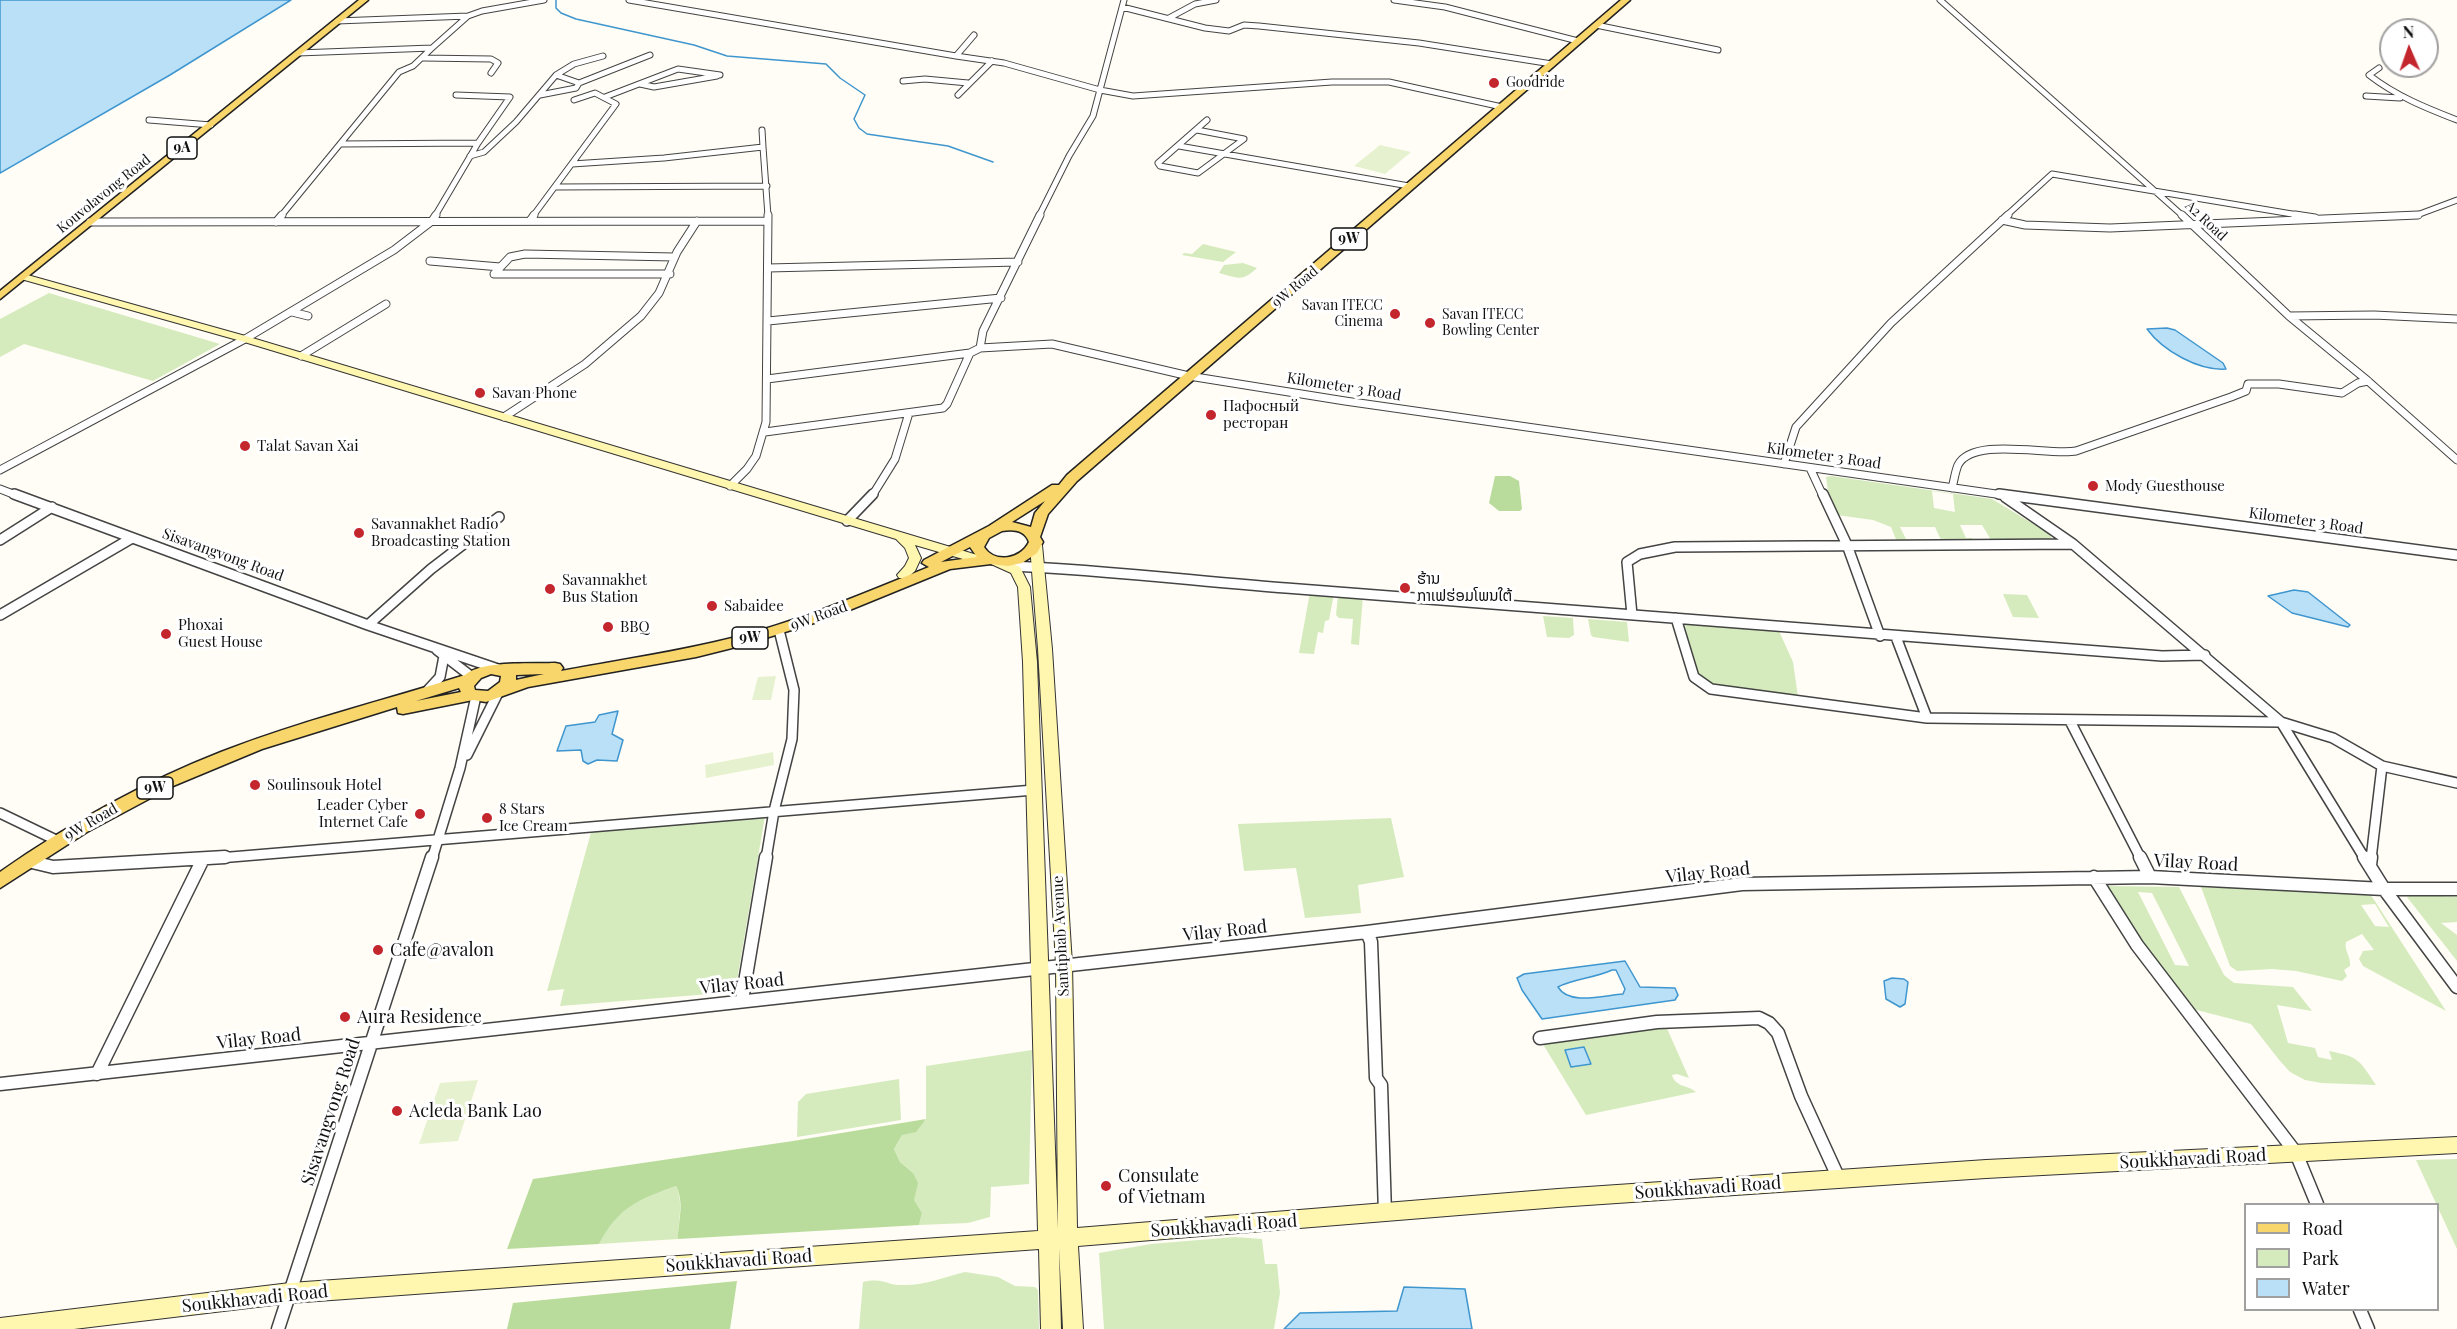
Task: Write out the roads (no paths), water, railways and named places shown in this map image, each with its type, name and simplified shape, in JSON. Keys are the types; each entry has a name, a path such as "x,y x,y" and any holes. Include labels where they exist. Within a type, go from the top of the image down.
{"main road":[{"name":"Kouvolavong Road","path":"0,296 364,0"},
{"name":"9W Road","path":"324,724 474,696 488,696 526,682 696,652 779,630 940,567 1021,558 1032,551 1042,513 1072,478 1626,0"},
{"name":"9W Road","path":"0,881 58,841 143,793 259,744 471,678 484,670 555,668 695,645 775,625 867,595 989,531 1072,478"},
{"name":"9W Road","path":"989,531 1016,526 1025,529 1035,540"},
{"path":"989,531 980,537 977,547 983,556 994,562"},
{"path":"501,669 508,672 509,681 501,691"},
{"path":"471,678 466,690 474,696"}],"street":[{"path":"338,21 468,15 544,0"},
{"path":"629,0 956,57 992,61 1100,90 1148,96 1374,81 1389,82 1502,107"},
{"path":"1169,18 1195,4 1216,0"},
{"path":"1394,0 1445,7 1578,41"},
{"name":"A2 Road","path":"1940,0 2192,224 2289,316 2368,381 2457,460"},
{"path":"767,380 969,353 980,348 983,331 1069,156 1093,116 1123,3 1216,30 1229,31 1244,25 1259,26 1419,43 1552,64"},
{"path":"276,222 399,72 413,66 423,58 468,15"},
{"path":"1596,25 1718,50"},
{"path":"956,57 974,35"},
{"path":"298,54 432,48"},
{"path":"540,95 576,88 579,83 650,55"},
{"path":"470,156 484,152 527,112 556,75 574,64 603,56"},
{"path":"423,58 490,59 498,63 491,74"},
{"path":"958,94 992,61"},
{"path":"2379,68 2370,72 2369,75 2403,99 2457,120"},
{"path":"605,97 678,69 720,74 658,87 639,84"},
{"path":"556,75 579,83"},
{"path":"903,81 968,83"},
{"path":"530,221 572,164 582,146 616,104 595,93 574,100"},
{"path":"0,470 292,312 394,250 432,221 478,143 510,97 456,95"},
{"path":"2366,96 2403,99"},
{"path":"149,120 211,124"},
{"path":"1197,130 1244,139 1198,173 1160,166 1158,163 1207,120"},
{"path":"730,486 751,466 765,432 768,268 767,186 762,130"},
{"path":"340,144 478,143"},
{"path":"1179,146 1409,186"},
{"path":"572,164 664,158 763,147"},
{"path":"1785,464 1796,427 1891,323 2052,174 2315,218"},
{"path":"555,187 767,186"},
{"path":"2002,220 2025,225 2110,228 2417,215 2457,200"},
{"path":"90,222 767,220"},
{"path":"504,417 569,375 615,338 657,297 670,274 674,258 697,221"},
{"path":"670,274 494,275 510,257 525,254 674,258"},
{"path":"430,261 500,267"},
{"path":"768,268 1018,262"},
{"path":"24,276 245,339 950,552 994,562 1037,568 1080,569 1896,638 2162,656 2205,655"},
{"path":"768,321 1000,298"},
{"path":"302,356 386,304"},
{"path":"292,312 308,316"},
{"path":"2289,316 2374,315 2457,319"},
{"name":"Kilometer 3 Road","path":"980,348 1052,344 1075,347 1189,376 1356,403 1952,488 2457,555"},
{"path":"765,432 943,408 947,404 969,353"},
{"path":"1952,488 1959,463 1975,453 2013,448 2040,453 2067,452 2087,448 2122,433 2223,401 2246,391 2248,384 2279,384 2342,393 2358,383 2368,381"},
{"path":"847,521 866,505 885,482 904,437 909,413"},
{"path":"1810,468 1847,545 1880,636"},
{"name":"Sisavangvong Road","path":"0,489 368,625 501,669"},
{"path":"2004,495 2073,544 2281,722 2384,889 2457,987"},
{"path":"0,540 52,507"},
{"path":"368,625 431,569 499,517"},
{"path":"901,537 910,546 915,558 911,568 903,575"},
{"path":"0,615 132,538"},
{"name":"Santiphab Avenue","path":"1035,540 1045,649 1064,964 1068,1238 1073,1329"},
{"path":"1632,615 1627,562 1640,554 1675,547 2073,544"},
{"name":"Santiphab Avenue","path":"994,562 1021,577 1024,587 1034,790 1051,1329"},
{"path":"1676,618 1694,677 1711,689 1927,718 2281,722 2333,738 2382,766 2457,783"},
{"path":"742,1000 774,811 792,739 794,690 779,630"},
{"path":"1896,638 1927,718"},
{"name":"Sisavangvong Road","path":"435,648 471,678"},
{"path":"422,694 435,685 440,677 444,656"},
{"name":"Sisavangvong Road","path":"460,768 501,691"},
{"name":"Sisavangvong Road","path":"278,1329 373,1043 460,768 474,696"},
{"path":"2070,721 2150,877"},
{"path":"2370,865 2382,766"},
{"path":"28,861 53,867 203,859 1034,790"},
{"path":"0,813 58,841"},
{"path":"97,1074 203,859"},
{"path":"2094,877 2136,945 2296,1153 2317,1203"},
{"name":"Vilay Road","path":"0,1084 1367,932 1742,884 2150,877 2384,889 2457,889"},
{"path":"1367,932 1371,942 1376,1078 1381,1085 1385,1214"},
{"path":"1540,1038 1657,1022 1759,1018 1769,1023 1778,1033 1802,1096 1839,1179"},
{"name":"Soukkhavadi Road","path":"0,1329 290,1293 1068,1238 1385,1214 1491,1203 1839,1179 2454,1144"},
{"path":"2360,1311 2369,1329"}],"water":[{"path":"0,0 291,0 170,75 0,173"},
{"path":"2147,329 2175,330 2223,363 2226,369 2205,367 2182,358 2162,345"},
{"path":"2294,590 2308,592 2350,625 2348,627 2292,613 2268,596"},
{"path":"618,711 612,734 623,740 617,761 597,760 588,764 583,761 581,750 557,751 566,726 595,722 599,715"},
{"path":"1625,961 1640,987 1675,988 1678,995 1675,1000 1542,1019 1522,990 1517,978 1524,974","holes":["1616,970 1625,989 1623,994 1579,998 1563,993 1558,987"]},
{"path":"1892,978 1904,979 1908,982 1905,1004 1900,1007 1886,999 1884,981"},
{"path":"1584,1047 1591,1064 1571,1067 1565,1050"},
{"path":"1404,1287 1465,1289 1472,1329 1284,1329 1300,1313 1397,1311"}],"waterway":[{"path":"556,0 556,8 561,13 576,19 694,45 727,56 826,64 840,78 865,95 854,119 859,128 867,134 948,146 993,162"}],"place":[{"name":"Goodride","path":"1494,83"},
{"name":"Savan ITECC Cinema","path":"1395,314"},
{"name":"Savan ITECC Bowling Center","path":"1430,323"},
{"name":"Savan Phone","path":"480,393"},
{"name":"Пафосный ресторан","path":"1211,415"},
{"name":"Talat Savan Xai","path":"245,446"},
{"name":"Mody Guesthouse","path":"2093,486"},
{"name":"Savannakhet Radio Broadcasting Station","path":"359,533"},
{"name":"ຮ້ານ ກາເຟຮ່ອມໂພນໃຕ້","path":"1405,588"},
{"name":"Savannakhet Bus Station","path":"550,589"},
{"name":"Sabaidee","path":"712,606"},
{"name":"BBQ","path":"608,627"},
{"name":"Phoxai Guest House","path":"166,634"},
{"name":"Soulinsouk Hotel","path":"255,785"},
{"name":"Leader Cyber Internet Cafe","path":"420,814"},
{"name":"8 Stars Ice Cream","path":"487,818"},
{"name":"Cafe@avalon","path":"378,950"},
{"name":"Aura Residence","path":"345,1017"},
{"name":"Acleda Bank Lao","path":"397,1111"},
{"name":"Consulate of Vietnam","path":"1106,1186"}]}
